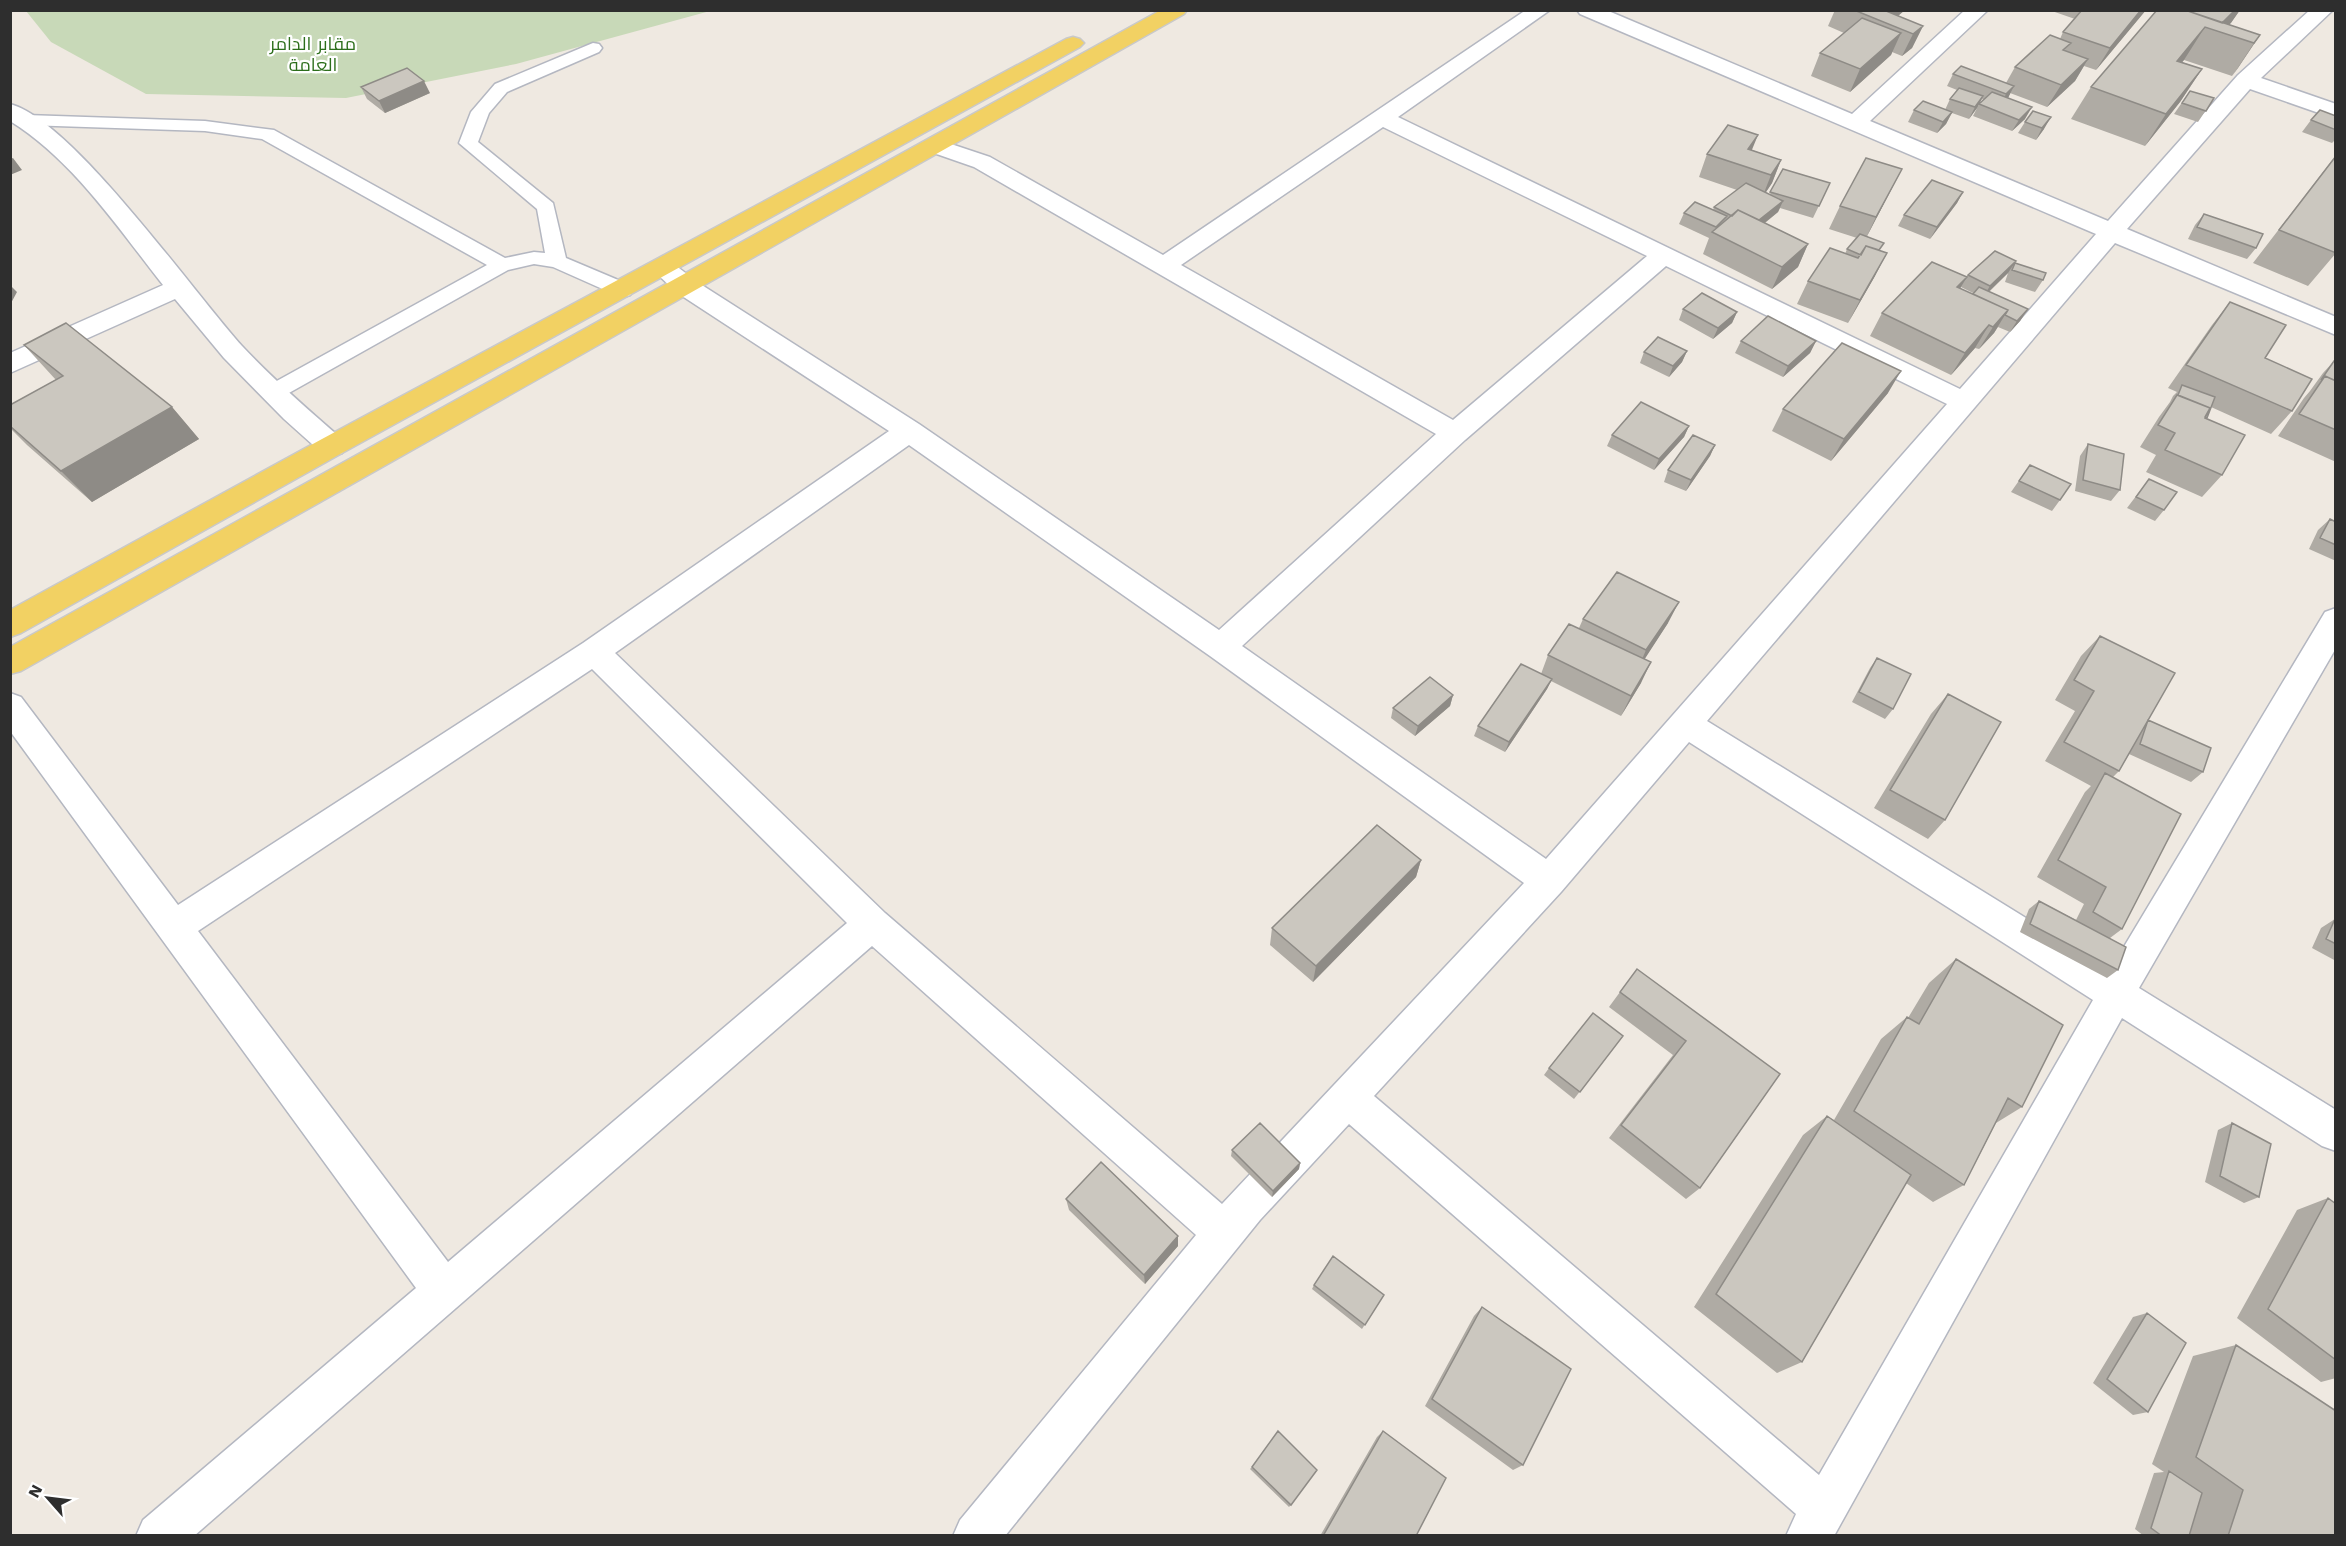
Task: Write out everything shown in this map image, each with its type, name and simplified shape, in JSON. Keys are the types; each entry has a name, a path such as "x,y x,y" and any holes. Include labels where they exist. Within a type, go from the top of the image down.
{"main road":[{"path":"10,662 1132,10"},
{"path":"10,625 332,446 623,290 674,277 936,146 1177,10"}],"street":[{"path":"1165,266 1540,10"},
{"path":"1587,10 2336,327"},
{"path":"976,1536 1246,1206 1549,881 2112,231 2246,80 2324,10"},
{"path":"1855,123 1976,11"},
{"path":"2246,80 2336,112"},
{"path":"18,115 64,151 232,351 272,393 332,446"},
{"path":"1381,117 1965,402"},
{"path":"936,146 982,162 1455,434"},
{"path":"1221,647 1455,434 1662,256"},
{"path":"674,277 909,431 1221,647 1549,881"},
{"path":"10,364 180,287"},
{"path":"175,926 594,652 909,431"},
{"path":"1348,1098 1817,1522 2115,996 2336,620"},
{"path":"594,652 872,924 1224,1233"},
{"path":"10,706 444,1291"},
{"path":"1686,724 2115,996 2336,1132"},
{"path":"159,1536 872,924"}],"lane":[{"path":"557,261 546,207 468,143 480,112 501,88 593,48"},
{"path":"18,115 205,126 267,134 502,265"},
{"path":"272,393 502,265 534,258 557,261 623,290"}],"green space":[{"name":"مقابر الدامر العامة","path":"26,11 710,11 516,64 346,98 146,94 51,42"}],"building":[{"path":"1854,10 1887,10 1923,26 1913,34"},
{"path":"2082,10 2141,10 2110,48 2063,32"},
{"path":"2157,10 2185,10 2260,35 2254,43 2205,27 2177,61 2202,69 2166,114 2091,87"},
{"path":"2185,10 2235,10 2222,23"},
{"path":"1862,18 1901,33 1860,69 1820,53"},
{"path":"2050,35 2071,43 2063,50 2088,59 2061,85 2015,67"},
{"path":"1961,66 2014,86 2006,94 1953,74"},
{"path":"407,68 424,81 379,101 361,87"},
{"path":"1959,88 1983,96 1975,107 1950,99"},
{"path":"2190,91 2214,98 2206,111 2182,103"},
{"path":"1992,92 2032,107 2019,120 1979,104"},
{"path":"1923,101 1952,112 1943,122 1914,110"},
{"path":"2320,110 2336,116 2336,130 2311,120"},
{"path":"2033,111 2051,117 2042,128 2025,122"},
{"path":"1728,125 1758,135 1748,149 1781,160 1771,175 1707,154"},
{"path":"2336,156 2336,253 2279,230"},
{"path":"1866,158 1902,169 1876,217 1840,206"},
{"path":"1783,169 1830,183 1819,206 1770,192"},
{"path":"1932,180 1963,192 1937,227 1904,215"},
{"path":"1746,183 1783,201 1759,220 1738,210 1732,216 1714,207"},
{"path":"1695,202 1727,216 1716,227 1684,213"},
{"path":"1738,210 1808,244 1782,267 1712,232"},
{"path":"2204,214 2263,234 2256,248 2197,227"},
{"path":"1860,234 1884,243 1879,250 1866,246 1861,255 1847,249"},
{"path":"1866,246 1887,253 1860,300 1808,281 1830,248 1858,258"},
{"path":"1995,251 2016,261 1990,286 1968,275"},
{"path":"1932,262 1967,277 1957,287 2008,310 1993,327 1989,325 1965,353 1882,313"},
{"path":"2015,263 2046,273 2043,280 2012,270"},
{"path":"1979,287 2028,309 2017,321 2005,315 2008,310 1973,294"},
{"path":"1702,293 1737,312 1718,328 1683,309"},
{"path":"2230,302 2286,325 2265,358 2312,379 2292,411 2186,365"},
{"path":"1768,316 1816,341 1788,366 1741,341"},
{"path":"66,323 172,407 61,471 10,426 10,405 63,376 24,345"},
{"path":"1658,337 1687,351 1673,366 1644,352"},
{"path":"1842,343 1901,371 1844,439 1783,409"},
{"path":"2334,361 2336,362 2336,381 2325,376 2321,380"},
{"path":"2325,376 2336,381 2336,430 2299,414"},
{"path":"2182,385 2215,397 2207,418 2205,417 2210,408 2178,395"},
{"path":"2177,395 2210,408 2205,418 2245,435 2222,475 2165,450 2175,433 2158,425"},
{"path":"1641,402 1689,426 1659,459 1612,435"},
{"path":"1693,435 1715,445 1691,480 1668,470"},
{"path":"2088,444 2124,454 2120,490 2083,480"},
{"path":"2030,465 2071,484 2060,500 2019,481"},
{"path":"2149,479 2177,492 2164,510 2136,497"},
{"path":"2330,519 2336,522 2336,545 2320,538"},
{"path":"1617,572 1679,602 1646,650 1583,619"},
{"path":"1569,624 1651,662 1631,696 1548,655"},
{"path":"2100,636 2175,673 2119,771 2064,742 2094,691 2074,680"},
{"path":"1877,658 1911,674 1893,709 1859,692"},
{"path":"1521,664 1552,679 1509,742 1478,726"},
{"path":"1430,677 1453,695 1418,726 1393,708"},
{"path":"1948,694 2001,722 1945,820 1890,790"},
{"path":"2148,720 2211,748 2203,772 2140,744"},
{"path":"2105,773 2181,814 2122,929 2093,912 2106,887 2058,860"},
{"path":"1377,825 1421,860 1316,966 1272,928"},
{"path":"2039,901 2126,947 2118,970 2030,924"},
{"path":"2336,920 2336,944 2326,939"},
{"path":"1956,959 2063,1025 2022,1107 2008,1098 1964,1185 1854,1111 1907,1017 1919,1024"},
{"path":"1637,969 1780,1074 1700,1188 1621,1125 1686,1041 1620,992"},
{"path":"1593,1013 1623,1036 1580,1092 1549,1068"},
{"path":"1827,1116 1911,1175 1802,1362 1716,1294"},
{"path":"1260,1123 1300,1163 1273,1191 1232,1150"},
{"path":"2232,1123 2271,1144 2259,1197 2220,1176"},
{"path":"1101,1162 1178,1236 1144,1275 1066,1199"},
{"path":"2328,1198 2336,1204 2336,1360 2268,1309"},
{"path":"1333,1256 1384,1295 1365,1325 1314,1285"},
{"path":"1482,1307 1571,1369 1523,1465 1432,1399"},
{"path":"2147,1313 2186,1343 2148,1412 2107,1379"},
{"path":"2236,1345 2336,1411 2336,1536 2228,1536 2243,1490 2196,1457"},
{"path":"1278,1431 1317,1470 1291,1505 1252,1467"},
{"path":"1383,1431 1446,1478 1416,1536 1323,1536"},
{"path":"2169,1471 2202,1493 2189,1536 2162,1536 2151,1528"}]}
